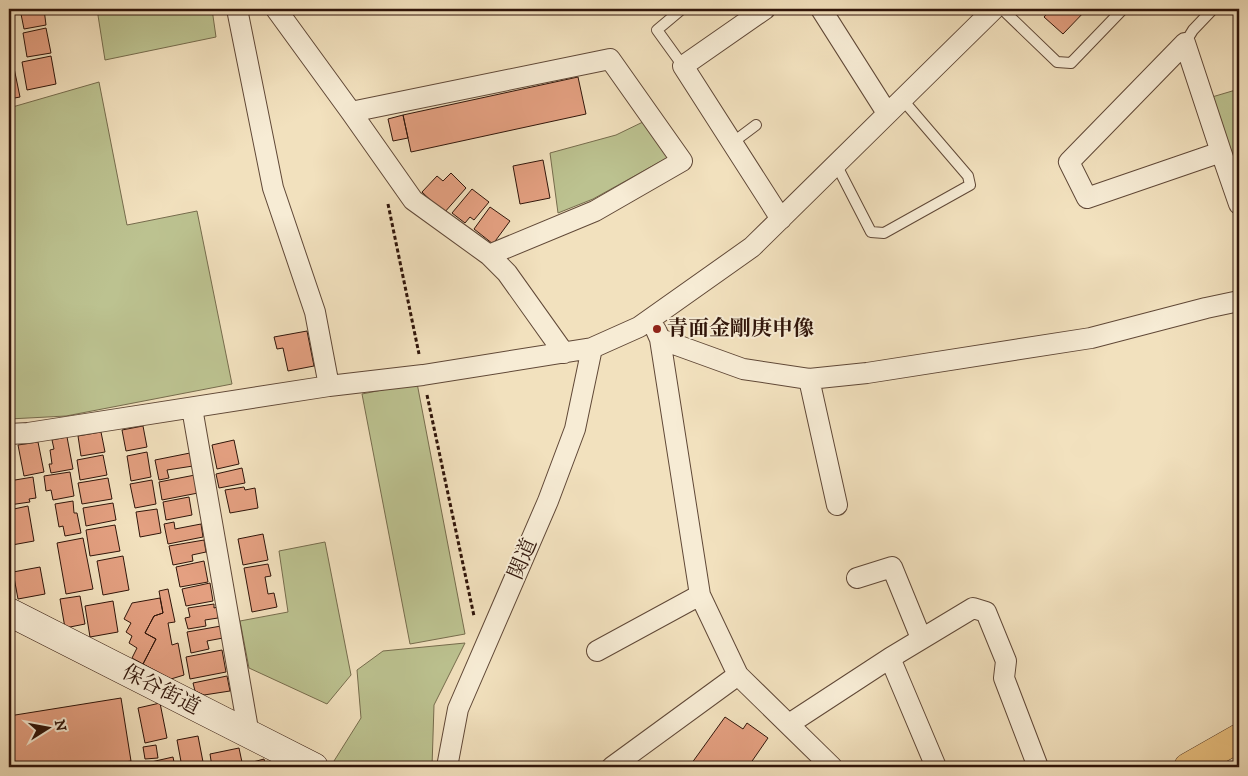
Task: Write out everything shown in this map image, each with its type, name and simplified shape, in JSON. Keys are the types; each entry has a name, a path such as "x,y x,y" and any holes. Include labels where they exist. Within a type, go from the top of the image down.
{"main road":[{"name":"保谷街道","path":"9,612 314,767"},
{"path":"1188,767 1239,738"}],"street":[{"path":"237,9 273,188 316,312 329,386"},
{"path":"276,9 352,112 412,200 489,255 507,273 564,353"},
{"path":"765,9 683,66 781,219"},
{"path":"821,9 887,113"},
{"path":"9,434 28,433 329,386 423,375 592,348 639,327 752,247 994,9"},
{"path":"1221,152 1087,198 1069,162 1185,43 1239,204"},
{"path":"352,112 610,60 682,161 595,211 489,255"},
{"path":"660,339 743,369 810,379 1091,338 1239,301"},
{"path":"652,318 660,339 700,595 738,675 832,767"},
{"name":"関道","path":"447,767 458,709 548,502 575,429 592,348"},
{"path":"810,379 837,505"},
{"path":"192,408 249,734"},
{"path":"857,578 892,567 921,638"},
{"path":"597,650 700,595"},
{"path":"789,724 921,638 973,608 986,612 1006,661 1004,678 1038,767"},
{"path":"890,658 936,767"},
{"path":"612,767 738,675"}],"lane":[{"path":"682,9 657,30 683,66"},
{"path":"1002,9 1058,62 1071,63 1123,9"},
{"path":"1185,43 1193,30 1213,9"},
{"path":"836,164 871,232 884,233 970,185 968,176 902,99"},
{"path":"732,143 756,125"}],"path":[{"path":"386,195 475,622"}],"green space":[{"path":"97,9 212,9 216,37 105,60"},
{"path":"99,82 127,225 197,211 232,384 66,416 9,419 9,108"},
{"path":"1239,89 1239,174 1212,97"},
{"path":"647,120 674,154 593,199 558,213 550,153 616,135"},
{"path":"417,383 465,634 410,644 362,394"},
{"path":"325,542 351,675 327,704 249,668 240,621 288,612 279,551"},
{"path":"465,643 434,705 432,767 343,767 334,761 361,718 357,670 383,651"}],"building":[{"path":"20,9 44,9 46,25 24,29"},
{"path":"1049,9 1087,9 1063,34 1044,17"},
{"path":"46,28 51,53 27,57 23,33"},
{"path":"51,56 56,84 27,90 22,62"},
{"path":"14,68 20,97 9,99 9,70"},
{"path":"578,77 586,114 411,152 403,115"},
{"path":"403,115 408,138 393,141 388,119"},
{"path":"543,160 550,198 520,204 513,166"},
{"path":"451,173 466,188 444,213 422,192 437,176 443,181"},
{"path":"472,189 489,202 474,220 470,217 465,223 452,213"},
{"path":"490,207 510,221 493,244 474,229"},
{"path":"307,331 314,366 288,371 283,348 277,349 274,337"},
{"path":"143,426 147,447 126,451 122,430"},
{"path":"101,432 105,452 81,456 78,436"},
{"path":"67,437 73,469 51,473 49,464 52,464 50,450 54,449 52,440"},
{"path":"234,440 239,464 217,469 212,445"},
{"path":"38,442 44,472 24,476 18,445"},
{"path":"147,452 151,477 131,481 127,456"},
{"path":"190,453 193,466 167,470 169,478 159,480 155,460"},
{"path":"103,455 107,475 80,480 77,460"},
{"path":"242,468 245,483 219,488 216,474"},
{"path":"70,472 74,496 53,500 51,490 46,491 44,476"},
{"path":"195,475 198,493 162,500 159,482"},
{"path":"33,477 36,498 29,499 30,502 9,505 9,481"},
{"path":"108,478 112,499 82,504 78,483"},
{"path":"152,480 156,504 135,508 130,484"},
{"path":"244,487 245,490 255,488 258,508 230,513 225,490"},
{"path":"189,497 192,515 166,520 163,502"},
{"path":"73,501 74,513 77,513 81,533 65,536 63,526 59,527 55,504"},
{"path":"113,503 116,520 86,526 83,508"},
{"path":"28,506 34,541 12,545 9,529 9,510"},
{"path":"157,509 161,533 140,537 136,512"},
{"path":"174,522 175,529 201,524 203,537 168,544 164,524"},
{"path":"115,525 120,551 90,556 86,530"},
{"path":"263,534 268,560 243,565 238,539"},
{"path":"83,538 93,589 66,594 57,543"},
{"path":"204,540 206,552 192,555 193,561 173,565 169,546"},
{"path":"123,556 129,590 103,595 97,561"},
{"path":"204,561 208,582 180,587 176,567"},
{"path":"268,564 271,576 265,577 268,594 274,593 277,607 252,612 244,568"},
{"path":"40,567 45,594 18,599 13,572"},
{"path":"210,583 213,601 186,606 182,589"},
{"path":"168,589 175,622 168,623 172,645 178,643 184,675 171,679 143,664 156,639 145,633 154,616 163,613 159,591"},
{"path":"80,596 85,624 65,628 60,599"},
{"path":"160,598 163,613 154,616 145,633 156,639 143,664 132,658 137,648 129,643 132,636 126,632 131,623 124,619 132,603"},
{"path":"113,601 118,632 90,637 85,606"},
{"path":"214,604 214,608 217,607 218,618 205,620 206,626 188,629 185,618 190,617 188,608"},
{"path":"221,626 223,638 207,641 209,649 191,653 187,632"},
{"path":"222,650 226,672 190,679 186,657"},
{"path":"227,676 230,691 204,695 195,691 193,683"},
{"path":"121,698 131,761 91,767 9,767 9,716"},
{"path":"160,703 167,738 145,743 138,708"},
{"path":"725,717 743,729 747,723 768,738 748,767 689,767"},
{"path":"198,736 204,767 182,767 177,740"},
{"path":"156,745 158,758 145,759 143,747"},
{"path":"239,748 243,767 212,767 210,754"},
{"path":"173,757 175,767 152,767 151,762"},
{"path":"264,759 266,767 254,767 253,762"}],"place":[{"name":"青面金剛庚申像","path":"657,329"}]}
